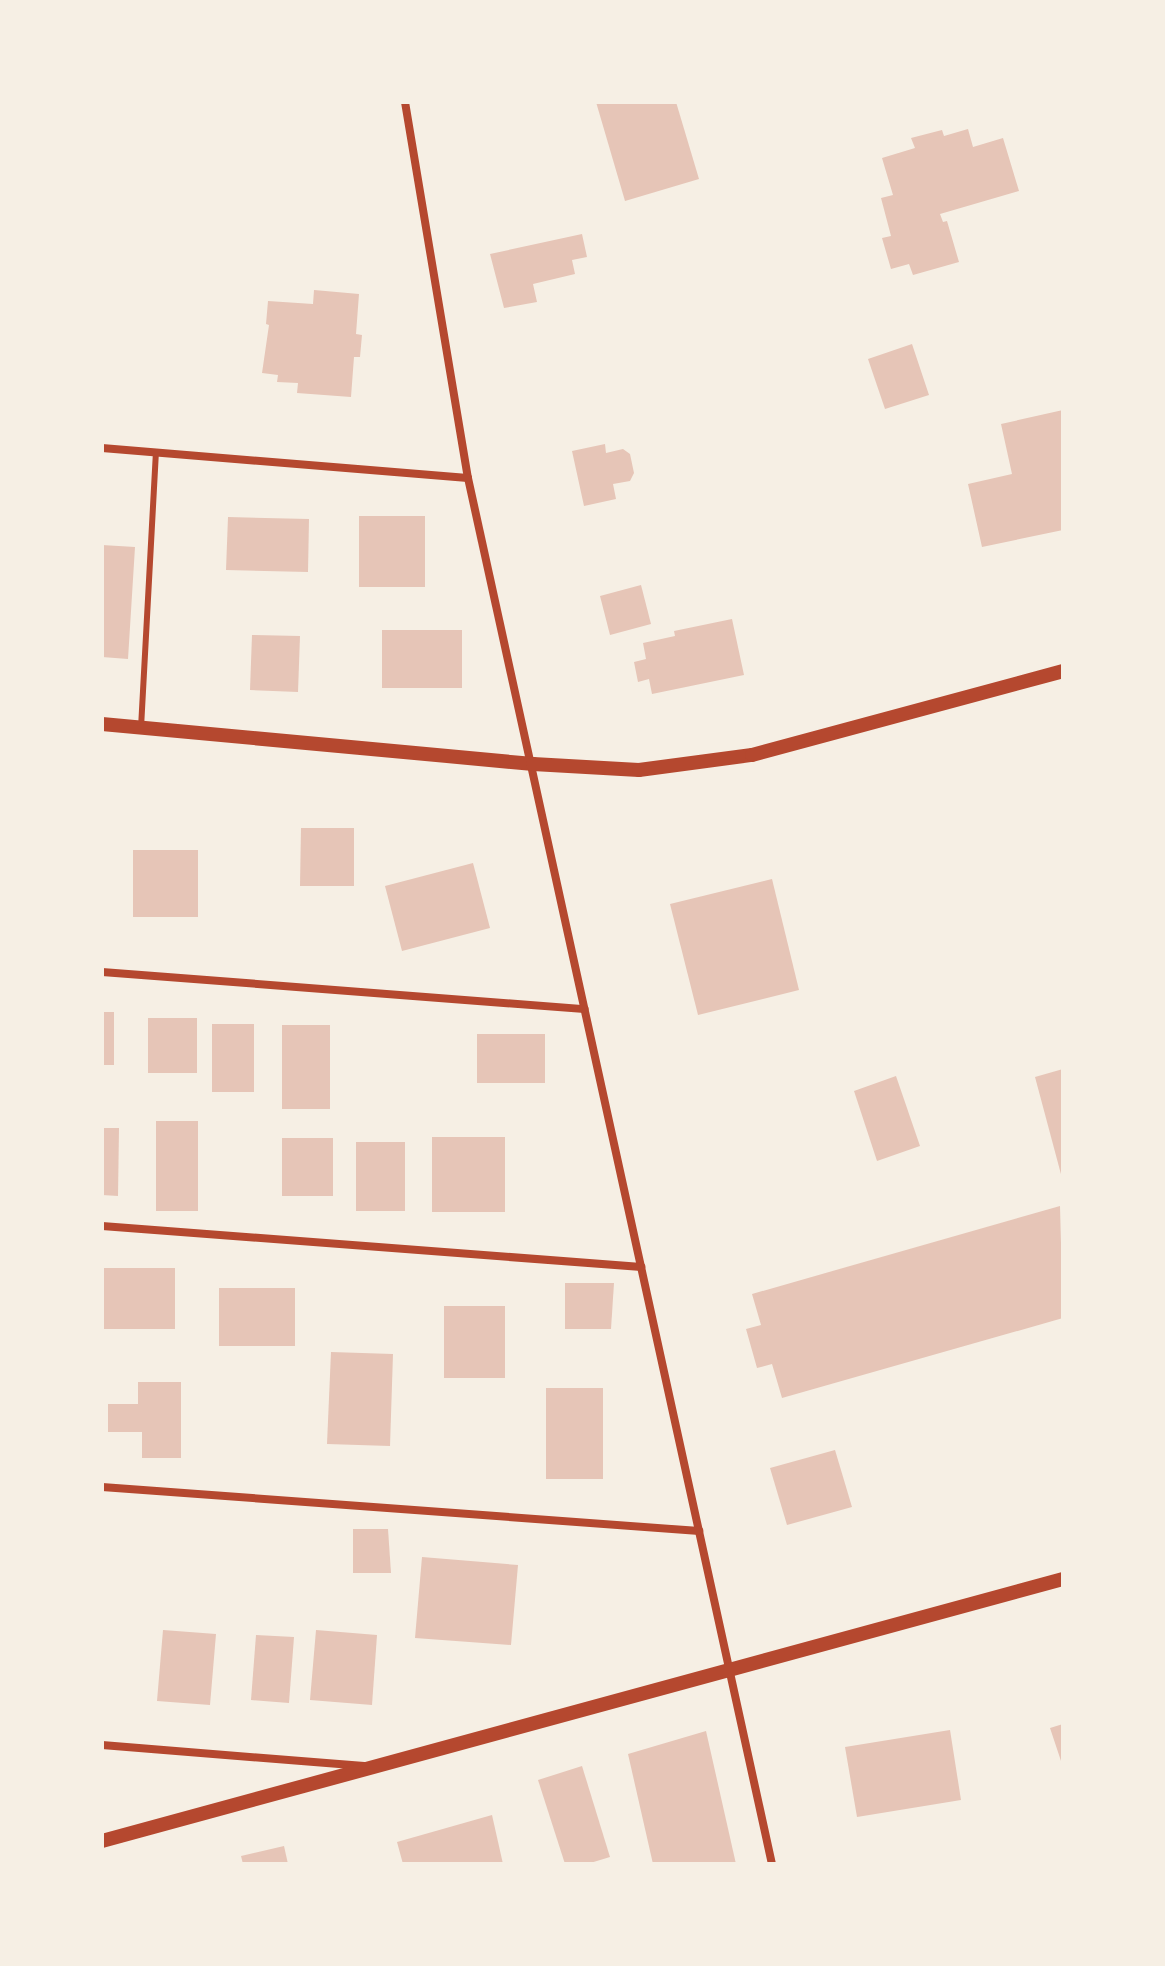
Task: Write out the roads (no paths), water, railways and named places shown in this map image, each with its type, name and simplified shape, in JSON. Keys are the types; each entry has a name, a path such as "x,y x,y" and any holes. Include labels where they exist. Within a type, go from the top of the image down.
{"street":[{"path":"405,102 468,478 772,1864"},
{"path":"102,448 468,478"},
{"path":"102,724 533,764 639,770 752,755 1063,671"},
{"path":"102,972 585,1009"},
{"path":"102,1226 641,1267"},
{"path":"102,1487 699,1531"},
{"path":"102,1841 1063,1579"},
{"path":"102,1745 376,1767"}],"lane":[{"path":"141,728 156,453"}]}
